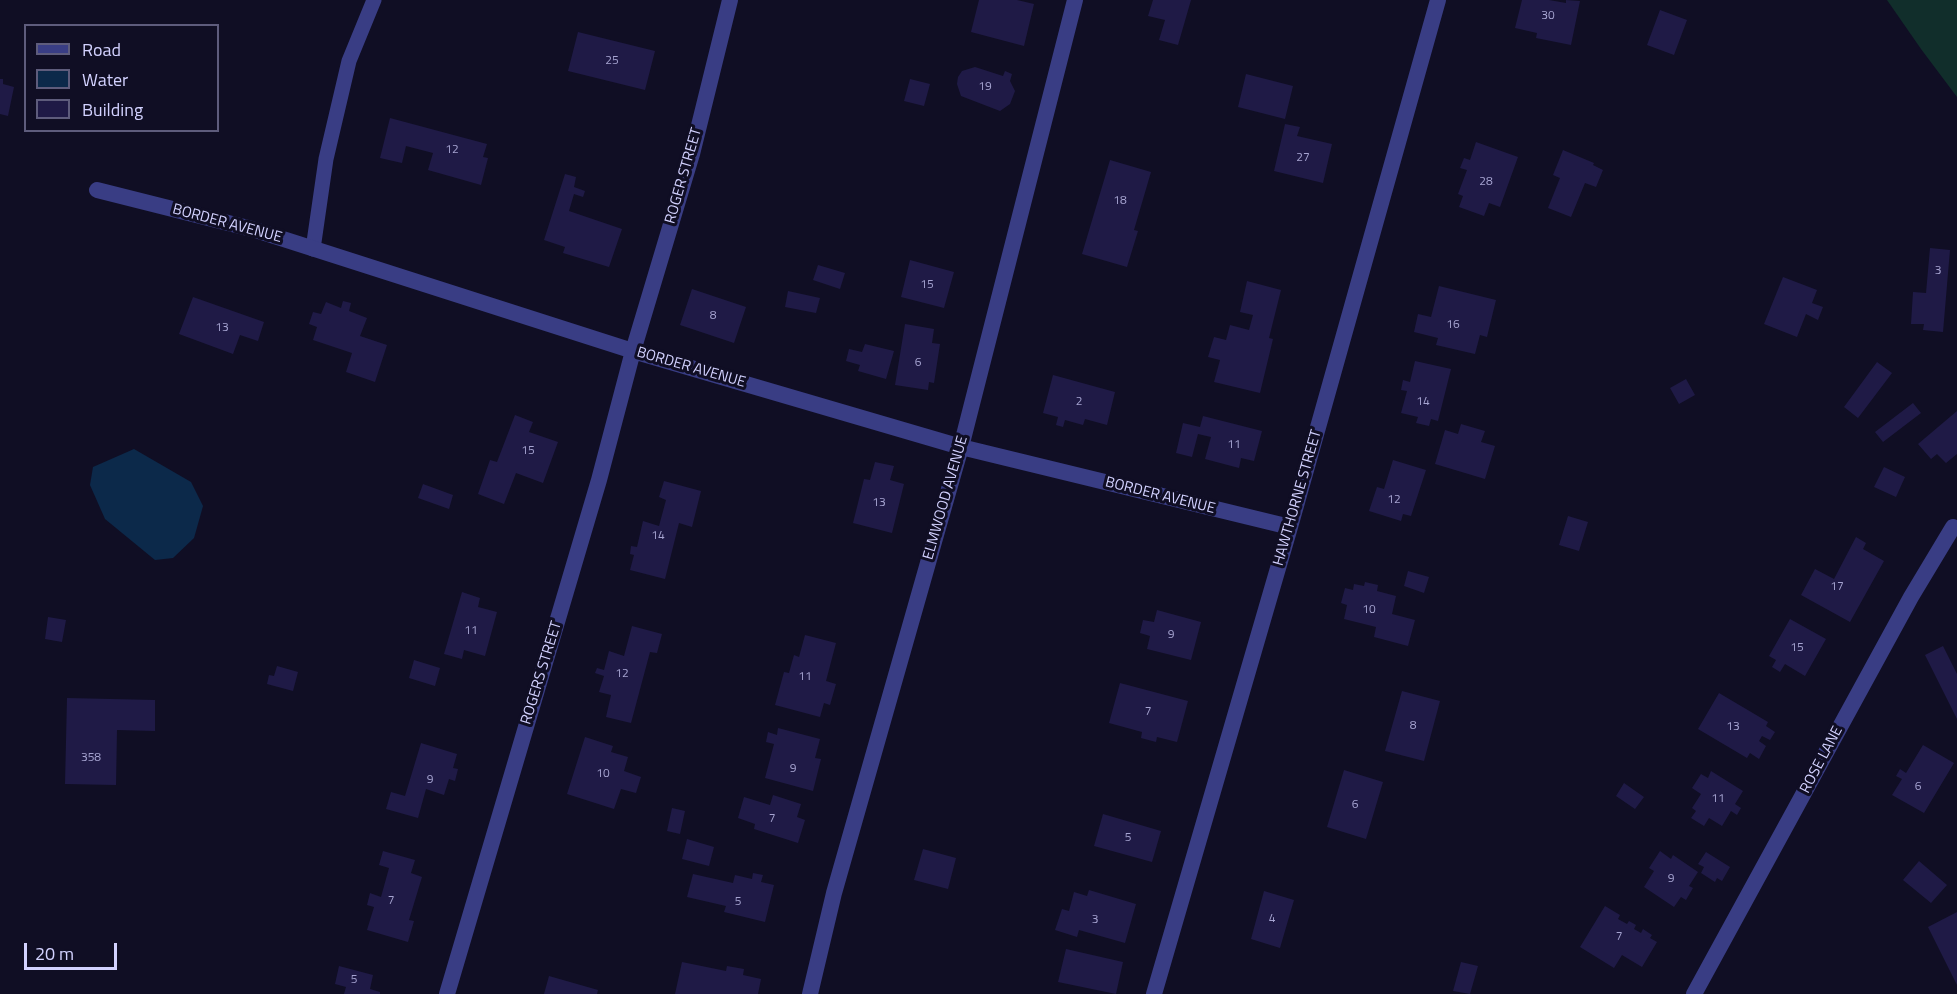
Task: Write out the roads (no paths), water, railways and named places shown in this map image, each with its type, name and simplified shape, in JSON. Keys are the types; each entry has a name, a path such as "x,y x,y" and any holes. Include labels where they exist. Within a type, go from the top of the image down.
{"street":[{"name":"ROGER STREET","path":"633,351 692,154 730,0"},
{"name":"ELMWOOD AVENUE","path":"810,994 834,893 961,447 1075,0"},
{"name":"HAWTHORNE STREET","path":"1154,994 1290,527 1438,0"},
{"name":"BORDER AVENUE","path":"97,190 252,230 633,351 961,447 1290,527"},
{"name":"ROGERS STREET","path":"447,994 596,491 633,351"},
{"name":"ROSE LANE","path":"1694,994 1911,597 1953,527"}],"lane":[{"path":"313,249 326,159 347,71 374,0"}],"water":[{"path":"134,449 191,482 203,506 194,538 173,558 155,560 105,519 90,485 93,467"}]}
